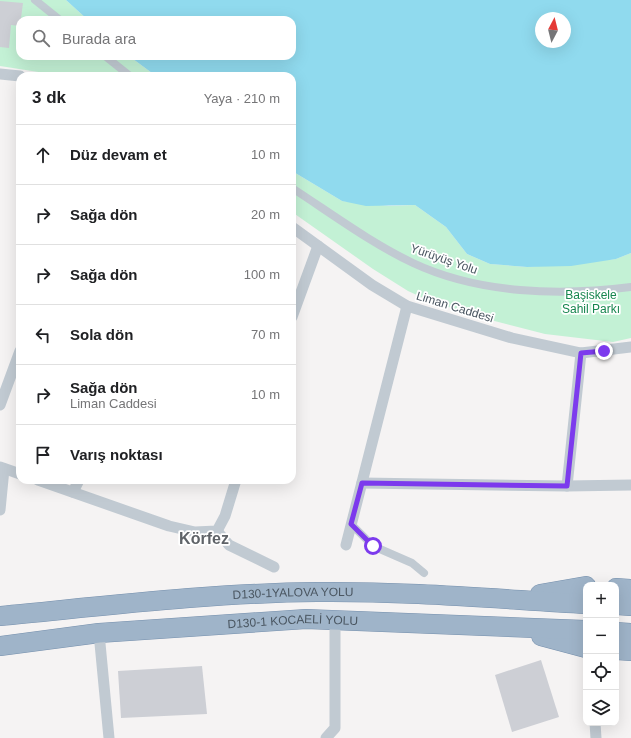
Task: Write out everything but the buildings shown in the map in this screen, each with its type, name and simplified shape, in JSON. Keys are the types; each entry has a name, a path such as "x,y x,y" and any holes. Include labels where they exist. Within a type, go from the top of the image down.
{"highway":[{"path":"508,599 583,586"},
{"path":"619,588 631,589"},
{"name":"D130-1YALOVA YOLU","path":"0,616 195,597 317,592 508,599 583,604"},
{"path":"619,605 631,606"},
{"name":"D130-1 KOCAELİ YOLU","path":"0,646 99,633 306,619 583,630"},
{"path":"503,626 583,647"},
{"path":"619,632 631,632"},
{"path":"619,650 631,651"}],"street":[{"path":"36,0 55,16"},
{"path":"110,60 125,72"},
{"path":"0,74 16,76"},
{"name":"Yürüyüş Yolu","path":"296,191 380,246 415,264 461,280 509,289 557,293 598,291 631,287"},
{"name":"Liman Caddesi","path":"296,230 372,285 407,306 512,338 581,353 631,347"},
{"path":"296,306 318,246"},
{"path":"346,545 407,306"},
{"path":"567,486 581,353"},
{"path":"0,405 16,362"},
{"path":"0,510 2,468 16,473"},
{"path":"362,483 567,486 631,485"},
{"path":"50,484 169,526 195,532 217,530"},
{"path":"73,492 77,484"},
{"path":"217,530 225,516 235,484"},
{"path":"351,524 373,546 412,563 424,573"},
{"path":"217,530 229,545 274,567"},
{"path":"326,738 335,728 335,620"},
{"path":"99,633 109,738"},
{"path":"595,726 596,738"}],"green space":[{"path":"0,0 66,0 84,16 16,16 16,60 134,60 151,72 38,72 0,66"},
{"name":"Başiskele Sahil Parkı","path":"296,173 342,201 389,206 415,205 446,227 467,254 490,264 527,267 616,259 631,253 631,338 613,342 545,334 479,317 430,301 408,291 373,269 296,215"}],"water":[{"path":"66,0 631,0 631,253 616,259 571,266 527,267 490,264 467,254 446,227 415,205 366,206 342,201 296,173 296,72 151,72 134,60 296,60 296,16 84,16"}],"district":[{"name":"Körfez","path":"204,538"}],"route":[{"path":"373,546 351,524 362,483 567,486 581,353 604,351"}]}
